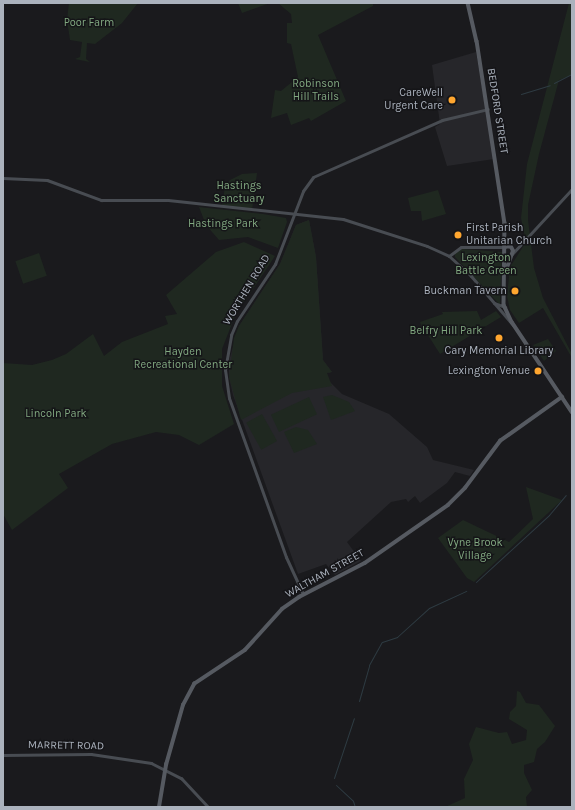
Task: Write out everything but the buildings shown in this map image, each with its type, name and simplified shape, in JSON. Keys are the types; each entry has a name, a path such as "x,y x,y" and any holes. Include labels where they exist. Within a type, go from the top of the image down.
{"main road":[{"name":"BEDFORD STREET","path":"468,3 476,31 505,223 511,247 509,255"},
{"name":"WORTHEN ROAD","path":"303,594 286,557 229,398 225,376 226,353 237,321 275,264 307,184 322,172 380,149 442,120 488,109"},
{"path":"3,178 47,180 101,200 169,200 343,219 429,246 449,256 492,300 516,328"},
{"path":"572,189 509,255 504,278 505,307 516,328 572,412"},
{"name":"BEDFORD STREET","path":"505,223 505,248 509,255"},
{"path":"449,256 460,247 505,248 521,244"},
{"path":"492,300 505,307"},
{"name":"WALTHAM STREET","path":"160,807 166,768 184,703 192,686 245,650 282,610 303,594 366,563 448,505 465,488 500,441 562,397"},
{"name":"MARRETT ROAD","path":"3,755 90,754 147,762 166,768 186,783 208,807"}],"shaded area":[{"path":"476,52 494,159 447,166 435,127 440,124 432,65"},
{"path":"309,220 316,257 323,360 332,372 327,373 328,380 342,394 389,414 427,447 433,460 474,470 470,476 455,472 447,483 420,503 415,496 408,502 406,499 391,502 347,542 361,561 335,575 326,564 298,574 233,395 229,377 229,361 239,326 280,264 296,225"}],"green space":[{"name":"Poor Farm","path":"69,3 138,3 122,23 95,44 87,43 86,59 90,62 75,59 80,57 82,42 70,40 67,20"},
{"path":"238,3 270,3 242,13"},
{"name":"Robinson Hill Trails","path":"278,3 373,3 373,6 318,35 346,101 311,121 309,118 291,125 287,113 271,118 275,90 281,91 298,77 291,44 287,43 287,23 292,23 291,14"},
{"path":"569,3 572,3 572,75 559,80 539,154 528,205 528,220 534,268 543,298 572,354 572,358 543,308 519,323 510,310 507,296 510,267 526,242 521,218 527,164"},
{"name":"Hastings Sanctuary","path":"257,173 252,210 222,206 225,186 230,180 242,174"},
{"path":"438,190 446,214 422,221 421,211 411,211 408,198"},
{"name":"Hastings Park","path":"199,207 263,214 286,218 287,222 278,248 248,237 219,240 206,225"},
{"path":"309,220 316,257 323,360 332,372 327,373 332,386 292,393 241,420 229,377 234,338 239,326 280,264 296,225"},
{"path":"244,242 275,256 235,316 222,349 222,386 234,424 199,445 179,435 156,432 112,444 59,474 68,488 12,530 3,514 3,363 32,365 52,360 66,354 93,334 104,356 122,342 168,324 165,316 177,314 166,295 216,252"},
{"name":"Lexington Battle Green","path":"462,249 502,252 500,305 455,257 455,253"},
{"path":"39,253 47,276 23,284 15,261"},
{"name":"Belfry Hill Park","path":"477,311 481,320 496,311 501,317 440,354 426,332 422,329 420,322 443,314 442,312"},
{"path":"548,339 556,351 544,361 533,345"},
{"path":"332,395 349,402 355,411 331,420 323,397"},
{"path":"309,397 317,414 279,432 271,415"},
{"path":"262,414 277,441 261,450 246,423"},
{"path":"296,427 308,430 317,444 294,453 284,432"},
{"name":"Vyne Brook Village","path":"526,487 562,500 474,582 467,578 438,538 463,520 509,542 533,519"},
{"path":"517,691 520,692 526,703 539,705 555,726 545,742 537,749 534,762 524,765 524,773 532,790 526,797 527,807 445,807 465,798 464,779 473,760 469,744 476,727 499,733 507,732 512,744 526,740 527,730 509,719 510,712 516,706"}],"waterway":[{"path":"554,83 572,74"},
{"path":"521,94 550,85"},
{"path":"476,582 549,515 566,495"},
{"path":"359,701 369,665 382,642 397,637 429,608 466,591"},
{"path":"334,778 354,718"},
{"path":"336,785 353,801 355,807"}],"place":[{"name":"CareWell Urgent Care","path":"452,100"},
{"name":"First Parish Unitarian Church","path":"458,235"},
{"name":"Buckman Tavern","path":"515,291"},
{"name":"Cary Memorial Library","path":"499,338"},
{"name":"Lexington Venue","path":"538,371"}],"park label":[{"name":"Hayden Recreational Center","path":"183,359"},
{"name":"Lincoln Park","path":"56,414"}]}
